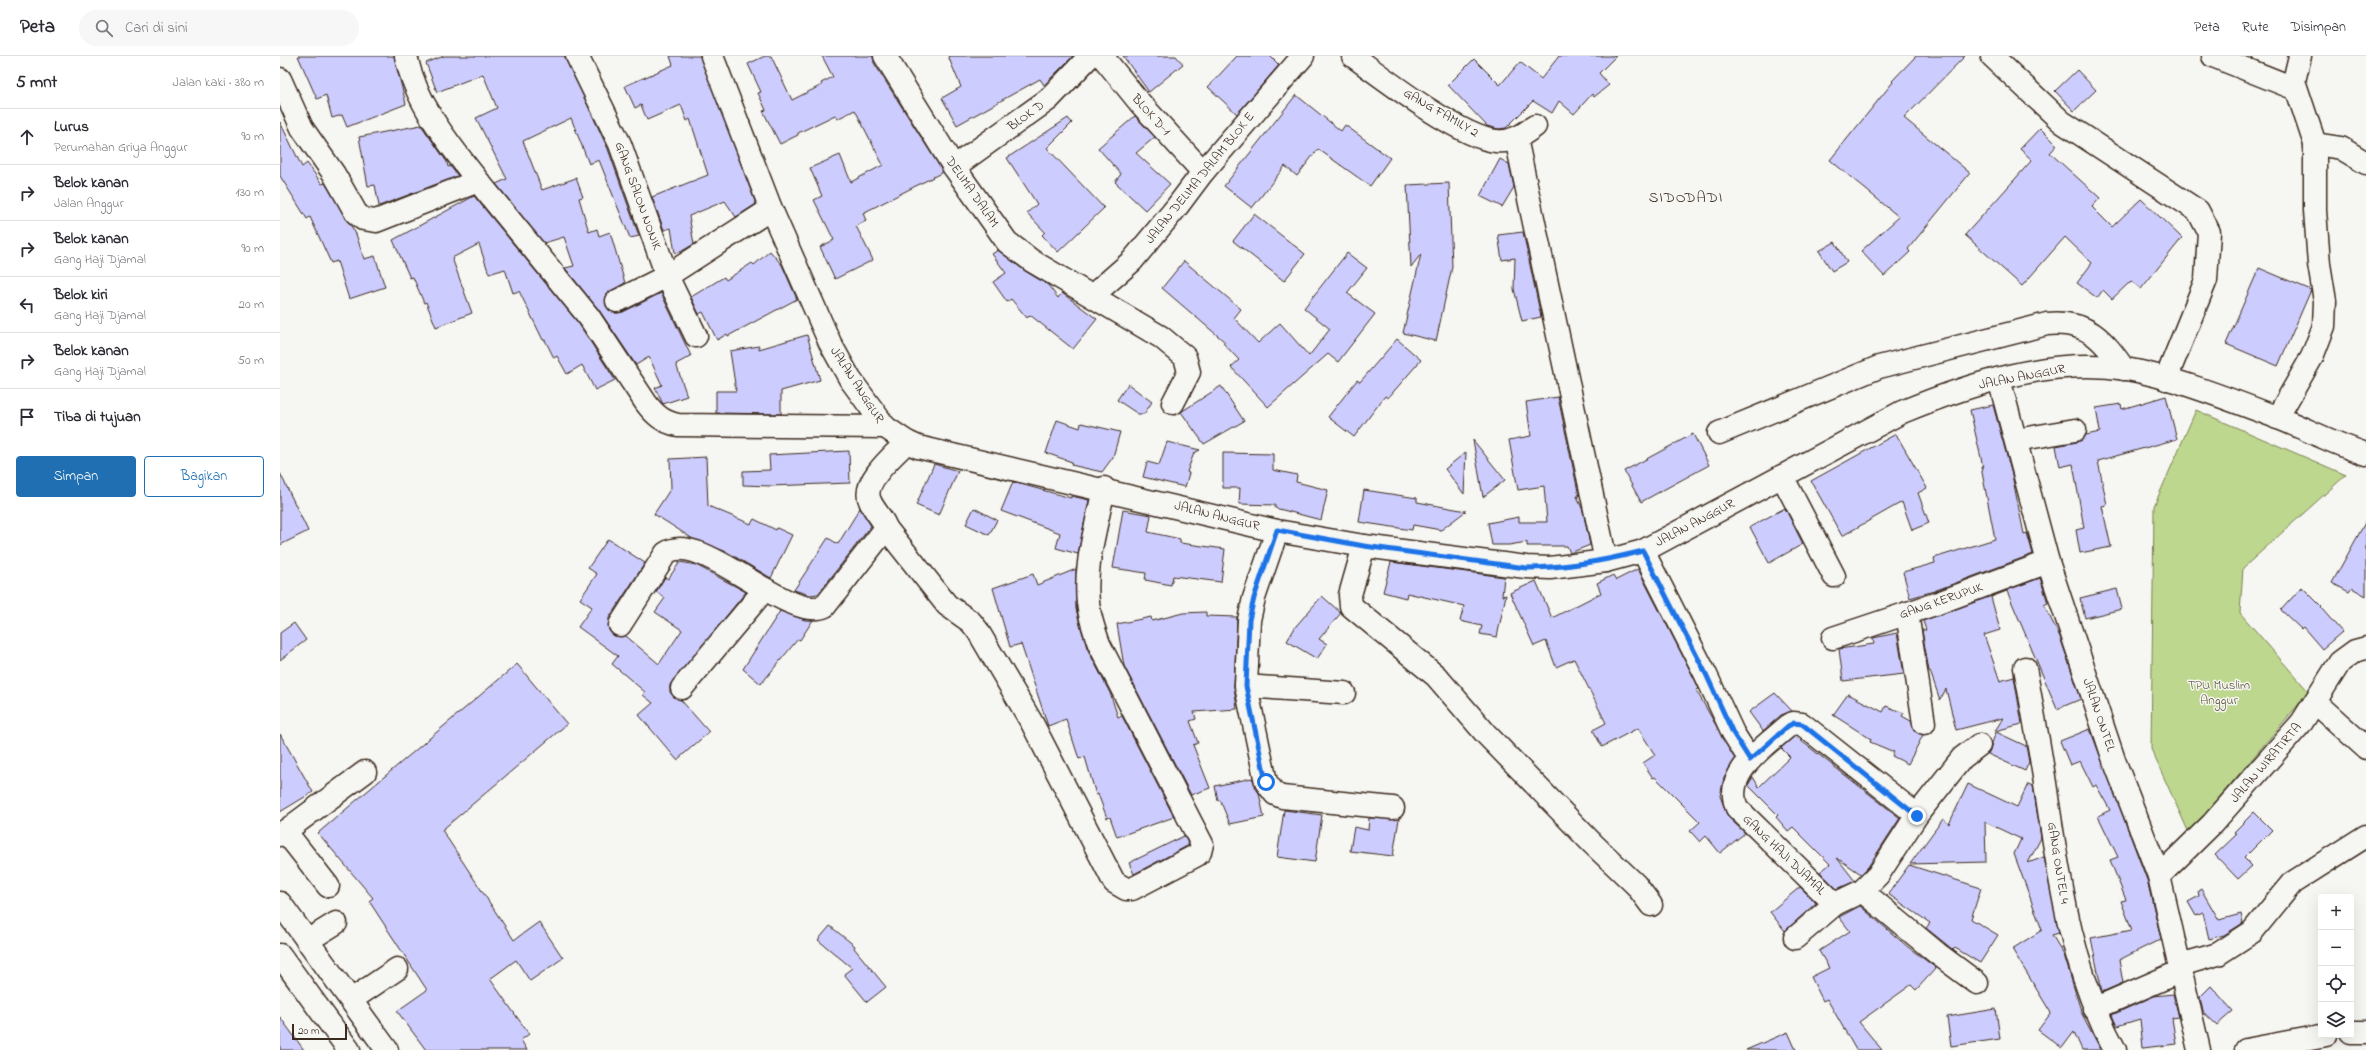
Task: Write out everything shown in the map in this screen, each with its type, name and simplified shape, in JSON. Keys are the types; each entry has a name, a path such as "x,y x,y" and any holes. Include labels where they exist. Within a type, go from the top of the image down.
{"main road":[{"path":"406,56 416,89 454,151 589,317 654,413 666,422 678,425 885,427"},
{"name":"GANG SALON NONIK","path":"577,56 620,144 667,276 696,336"},
{"name":"JALAN ANGGUR","path":"712,56 771,209 830,343 850,379 885,427 907,442 1277,530 1364,546 1526,568 1550,568 1606,561 1643,551 1902,412 1935,399 2000,379 2084,366 2124,369 2166,379 2277,418 2366,454"},
{"name":"DELIMA DALAM","path":"885,56 954,167 1007,242 1016,250 1080,290 1148,327 1185,358 1189,372 1173,404"},
{"name":"BLOK D","path":"954,167 1049,99 1090,56"},
{"name":"BLOK D-1","path":"1102,56 1140,103 1203,172"},
{"name":"JALAN DELIMA DALAM BLOK E","path":"1092,296 1132,261 1176,208 1203,172 1303,56"},
{"name":"GANG FAMILY 2","path":"1352,56 1458,126 1490,140 1506,141 1516,138 1535,126"},
{"path":"1992,56 2062,122 2198,211 2209,232 2206,280 2166,379"},
{"path":"2213,56 2296,89"},
{"path":"2277,418 2312,357 2324,326 2325,301 2319,264 2315,210 2315,144 2310,125 2296,89 2295,71 2300,56"},
{"path":"280,79 302,128 334,174 356,213 368,221 384,220 478,181"},
{"path":"1516,138 1606,561"},
{"path":"2315,144 2341,148 2366,163"},
{"path":"617,301 667,276 771,209"},
{"path":"1719,433 1879,367 2047,324 2062,322 2083,327 2107,344 2124,369"},
{"name":"JALAN ONTEL","path":"2000,379 2048,562 2114,760 2159,876 2199,1050"},
{"path":"2016,440 2075,430"},
{"path":"907,442 881,468 869,488 869,499 886,528 947,605 971,622 978,631 1032,723 1114,882 1126,889 1132,889 1197,855 1202,844 1099,644 1090,617 1087,584 1089,564 1104,488"},
{"path":"1782,476 1834,576"},
{"path":"620,625 666,553 676,547 684,548 725,565 765,589 807,608 814,609 825,606 886,528"},
{"path":"1277,530 1254,598 1249,620 1246,686 1266,782 1275,794 1282,797 1393,808"},
{"path":"1364,546 1350,595 1351,606 1436,676 1486,734 1592,843 1636,885 1651,905"},
{"path":"1643,551 1706,674 1733,733 1750,760"},
{"name":"GANG KERUPUK","path":"1833,638 2048,562"},
{"path":"682,688 765,589"},
{"path":"1907,613 1924,723"},
{"name":"JALAN WIRATIRTA","path":"2159,876 2212,824 2302,722 2346,655 2366,648"},
{"name":"GANG ONTEL 4","path":"2025,668 2042,763 2063,902 2078,963 2094,1009 2114,1050"},
{"path":"1246,686 1344,693"},
{"path":"2315,702 2366,748"},
{"name":"GANG HAJI DJAMAL","path":"1835,904 1737,808 1733,792 1736,783 1750,760 1788,726 1794,723 1802,724 1917,816"},
{"path":"1795,938 1835,904 1862,891 1892,856 1917,816 1962,758 1979,745"},
{"path":"328,886 283,833 365,772"},
{"path":"2094,1009 2181,968 2218,954 2252,932 2292,883 2366,836"},
{"path":"1862,891 1938,954 1977,983"},
{"path":"280,903 387,1050"},
{"path":"307,941 336,923"},
{"path":"280,955 349,1050"},
{"path":"350,1000 397,969"},
{"path":"2354,1032 2366,1032"},
{"path":"2246,1050 2318,1036"}],"green space":[{"name":"TPU Muslim Anggur","path":"2196,410 2346,475 2243,568 2240,613 2309,692 2189,833 2151,749 2154,506"}],"building":[{"path":"298,56 394,56 406,104 347,127 342,115 332,118 326,95 317,99"},
{"path":"444,56 565,56 608,149 639,236 630,238 599,160 589,164 571,118 523,141 542,190 576,178 583,197 579,198 589,232 597,229 599,236 610,232 625,283 606,294 606,306 610,311 616,313 623,312 661,293 691,356 676,364 687,396 663,404 655,388 662,385 649,357 636,365 599,310 565,268 574,266 564,237 544,243 496,184 507,179 476,118 497,108 483,74 437,92 426,63"},
{"path":"670,56 700,56 756,204 736,217 725,201 689,216 694,244 675,253 671,228 664,230 652,197 708,175 690,119 687,121 681,105 647,120 641,105 635,108 625,86 673,65"},
{"path":"765,56 771,56 792,100 822,85 821,83 833,77 822,56 873,56 874,63 943,172 863,213 866,221 856,226 873,260 835,279 820,247 834,240 814,200 822,196 810,168 840,155 851,182 883,165 855,110 837,119 835,115 798,133 798,135 780,144 763,111 766,110 758,93 761,92 748,64"},
{"path":"948,56 1073,56 1044,85 1040,79 957,125 942,98 961,87"},
{"path":"1123,56 1176,56 1183,64 1149,92"},
{"path":"1237,56 1270,56 1279,65 1237,114 1208,87"},
{"path":"1559,56 1616,56 1599,73 1609,85 1594,97 1592,94 1574,114 1559,101 1552,113 1533,101 1506,128 1498,129 1487,126 1448,85 1474,59 1500,85 1520,62 1541,79"},
{"path":"1916,56 1965,56 1904,118 1970,173 1908,249 1910,252 1884,276 1861,251 1899,217 1830,160 1893,82 1892,81"},
{"path":"2077,70 2096,90 2074,111 2055,91"},
{"path":"1296,95 1341,131 1345,125 1390,158 1370,186 1318,149 1297,176 1285,166 1252,208 1224,186"},
{"path":"1135,116 1155,137 1136,153 1170,184 1145,210 1115,182 1121,174 1098,148"},
{"path":"1068,118 1072,123 1047,148 1104,208 1058,252 1042,235 1045,232 1027,213 1037,204 1007,158"},
{"path":"280,122 302,167 307,163 322,184 325,183 356,234 364,259 375,256 385,287 349,299 337,261 331,263 310,217 307,219 280,176"},
{"path":"421,125 447,162 448,167 450,166 458,176 379,206 375,185 368,186 359,137"},
{"path":"2040,128 2057,145 2050,153 2100,198 2092,207 2112,227 2141,199 2182,238 2141,289 2131,281 2112,299 2103,290 2097,298 2077,283 2092,263 2065,237 2022,286 1965,235 2032,160 2020,149"},
{"path":"1500,159 1509,164 1514,187 1502,207 1480,196"},
{"path":"1449,183 1452,267 1436,341 1403,333 1421,254 1411,267 1407,185"},
{"path":"474,196 579,324 615,380 595,390 582,365 567,374 557,356 554,358 545,340 543,340 519,291 513,293 505,269 489,274 479,244 452,258 472,313 436,327 426,302 424,303 413,277 410,278 393,240"},
{"path":"1254,214 1305,254 1284,281 1233,241"},
{"path":"1523,232 1541,317 1522,321 1514,289 1515,258 1502,260 1498,235"},
{"path":"1835,242 1847,262 1832,271 1819,251"},
{"path":"998,250 1025,271 1048,285 1058,298 1062,293 1097,319 1073,349 1030,315 1027,318 1011,299 1007,302 993,282 1006,273 992,254"},
{"path":"770,251 782,265 797,299 728,336 727,334 717,340 703,312 699,314 691,297 724,277 726,280 752,263 754,265"},
{"path":"1347,253 1367,268 1347,293 1375,314 1338,362 1328,354 1268,407 1231,367 1239,360 1223,343 1225,342 1162,288 1184,261 1241,309 1234,318 1258,343 1280,323 1309,356 1330,329 1304,308"},
{"path":"2259,268 2311,290 2278,366 2226,344"},
{"path":"807,335 820,380 781,391 781,414 716,413 716,391 736,391 730,351 759,346 759,349"},
{"path":"1397,339 1421,360 1388,398 1385,396 1354,437 1328,417 1357,380 1360,382"},
{"path":"1128,384 1152,402 1144,414 1138,414 1117,400"},
{"path":"1221,386 1244,421 1204,444 1181,412"},
{"path":"2166,396 2177,439 2098,461 2107,505 2102,506 2111,547 2080,553 2076,530 2084,528 2073,464 2060,467 2056,446 2077,442 2086,435 2100,432 2096,408 2121,404 2122,409"},
{"path":"1558,397 1579,496 1577,496 1583,511 1590,545 1570,553 1567,546 1527,546 1527,542 1509,545 1492,545 1488,523 1519,517 1519,522 1547,522 1544,486 1518,490 1509,440 1531,436 1526,402"},
{"path":"1993,405 2012,475 2024,534 2027,533 2033,554 1934,591 1910,598 1903,572 1935,563 1934,558 1995,539 1981,467 1983,467 1970,410"},
{"path":"1057,420 1080,428 1081,423 1120,432 1113,457 1102,472 1071,465 1072,462 1046,453"},
{"path":"1693,434 1709,465 1641,502 1624,471"},
{"path":"1896,434 1927,488 1918,493 1929,523 1912,530 1902,502 1842,536 1811,481"},
{"path":"1473,440 1505,480 1483,497"},
{"path":"1167,442 1200,450 1194,453 1187,472 1189,473 1185,487 1143,477 1147,462 1159,465"},
{"path":"849,451 850,483 770,486 743,485 743,471 770,470 769,455"},
{"path":"1466,452 1464,494 1445,469"},
{"path":"1223,453 1273,454 1273,470 1297,475 1296,482 1328,490 1321,520 1275,508 1275,505 1239,504 1240,488 1223,488"},
{"path":"706,457 708,506 751,524 754,519 776,530 777,528 792,535 771,578 727,552 693,539 654,514 671,488 670,459"},
{"path":"934,464 958,471 939,515 916,505"},
{"path":"280,473 308,531 280,545"},
{"path":"1013,482 1071,498 1071,496 1089,500 1078,554 1056,548 1060,533 1001,511"},
{"path":"1364,490 1417,498 1417,502 1466,511 1441,530 1413,525 1412,530 1359,522"},
{"path":"860,508 871,526 818,594 810,595 794,590 828,538 838,544"},
{"path":"974,508 997,520 989,535 966,524"},
{"path":"1785,508 1803,544 1769,563 1750,527"},
{"path":"1123,510 1151,515 1148,532 1180,539 1180,543 1225,549 1221,582 1173,576 1171,585 1145,580 1146,573 1113,568"},
{"path":"2366,521 2366,596 2352,588 2349,592 2332,583"},
{"path":"608,539 645,563 609,618 609,630 614,636 626,636 659,664 682,630 655,612 665,598 656,592 665,577 668,579 680,562 696,565 746,592 670,685 670,692 674,697 681,700 709,732 677,760 639,715 653,703 643,695 645,692 612,664 618,656 578,627 592,607 580,599 597,574 588,568"},
{"path":"1391,562 1504,577 1502,596 1506,595 1497,637 1480,634 1482,626 1460,621 1464,606 1407,593 1406,598 1383,592"},
{"path":"1076,569 1076,609 1087,648 1110,693 1118,717 1122,716 1174,817 1117,837 1110,817 1107,818 1098,794 1096,795 1085,757 1079,759 1066,719 1048,726 1021,644 1010,647 993,588 1033,574 1037,585"},
{"path":"1638,569 1695,680 1699,689 1696,690 1735,759 1724,778 1720,796 1728,817 1745,833 1720,853 1706,836 1700,842 1690,831 1700,822 1655,777 1653,778 1643,763 1655,755 1638,728 1602,747 1593,730 1606,723 1574,659 1556,667 1546,641 1534,646 1510,593 1536,581 1552,618 1601,593 1597,583 1613,575 1616,580"},
{"path":"2040,578 2048,603 2044,605 2060,637 2081,699 2057,709 2007,591 1991,597 2000,630 1984,635 2000,681 2014,677 2022,724 1995,731 2003,718 1956,730 1946,689 1940,700 1929,671 1922,630 1926,630 1923,621"},
{"path":"2302,587 2322,607 2321,608 2342,632 2322,649 2303,627 2301,629 2281,610"},
{"path":"2117,589 2122,609 2085,618 2080,598"},
{"path":"1322,596 1341,613 1319,639 1327,644 1317,659 1287,641 1296,626"},
{"path":"780,611 805,620 813,620 800,640 798,639 761,684 743,669"},
{"path":"1206,612 1206,616 1237,617 1234,685 1237,709 1194,712 1196,719 1190,721 1198,743 1193,745 1210,788 1191,795 1124,666 1117,624 1151,617 1152,621 1183,613"},
{"path":"294,623 306,640 280,660 280,633"},
{"path":"1897,633 1904,674 1843,681 1839,649 1874,644 1873,638"},
{"path":"517,664 567,724 442,830 514,940 539,922 563,958 530,981 516,960 490,979 529,1034 521,1040 527,1050 426,1050 397,1011 427,990 369,901 373,898 318,833"},
{"path":"1775,693 1792,711 1781,715 1763,731 1749,712"},
{"path":"1848,694 1883,712 1886,706 1904,713 1902,716 1911,721 1914,730 1923,735 1908,764 1892,756 1894,752 1870,742 1871,739 1833,715"},
{"path":"2090,729 2147,880 2161,939 2119,960 2123,983 2102,992 2091,938 2132,930 2121,901 2126,900 2110,860 2118,857 2098,816 2110,810 2096,785 2093,787 2080,761 2070,765 2060,741"},
{"path":"1996,732 2026,746 2029,762 2025,771 1988,754"},
{"path":"280,734 313,792 280,812"},
{"path":"1795,736 1900,818 1868,867 1861,874 1837,858 1855,881 1837,889 1820,872 1830,864 1793,827 1788,831 1776,817 1778,815 1748,785 1753,777 1759,787 1790,757 1781,748"},
{"path":"1252,778 1259,793 1264,817 1230,824 1220,800 1218,801 1215,786"},
{"path":"1968,784 2017,807 2028,784 2033,786 2041,838 2028,863 2044,857 2059,933 2052,935 2064,955 2082,1014 2101,1050 2082,1050 2074,1032 2062,1048 2038,1030 2051,1013 2012,949 2042,930 2014,854 2021,839 1985,822 1986,862 1910,864 1943,819 1949,824"},
{"path":"1284,810 1322,815 1315,862 1277,857"},
{"path":"2254,812 2272,830 2244,858 2252,866 2238,879 2215,855 2237,834 2234,832"},
{"path":"1369,818 1399,819 1393,856 1350,851 1354,827 1368,830"},
{"path":"1184,836 1189,845 1134,874 1129,863"},
{"path":"1909,865 1981,888 1971,919 1998,935 1980,963 1955,948 1953,950 1926,928 1930,923 1888,894"},
{"path":"1800,887 1816,903 1785,931 1770,912"},
{"path":"2201,889 2219,920 2241,914 2243,923 2224,935 2209,939 2203,913 2196,916 2188,902 2199,896 2198,891"},
{"path":"1860,906 1908,947 1936,968 1916,990 1911,985 1859,1022 1882,1050 1856,1050 1827,999 1823,1001 1811,977 1829,968 1819,951 1850,931 1839,917"},
{"path":"830,926 855,946 854,948 886,987 867,1002 844,974 852,968 818,940"},
{"path":"2211,986 2233,1011 2217,1025 2203,1012 2200,997"},
{"path":"2173,994 2179,1017 2172,1018 2176,1044 2143,1048 2140,1019 2117,1026 2112,1015 2154,996"},
{"path":"1996,1009 2000,1039 1951,1046 1947,1017"},
{"path":"280,1017 304,1050 280,1050"},
{"path":"1788,1032 1796,1050 1746,1050"}],"district":[{"name":"SIDODADI","path":"1686,198"}],"route":[{"path":"1266,782 1246,686 1249,620 1254,598 1277,530 1364,546 1526,568 1550,568 1606,561 1643,551 1706,674 1733,733 1750,760 1788,726 1794,723 1802,724 1917,816"}]}
